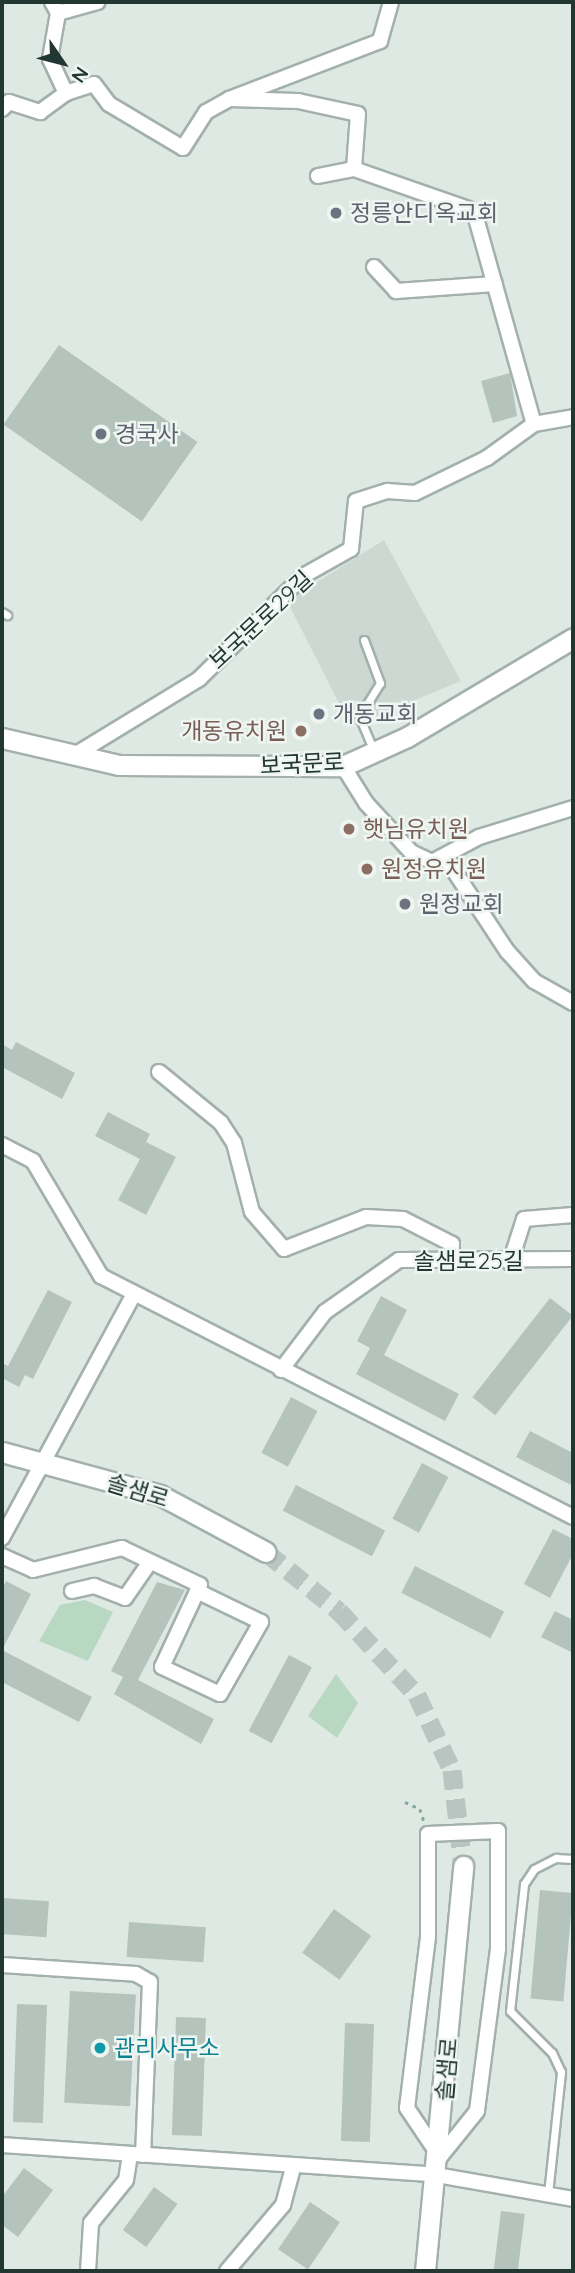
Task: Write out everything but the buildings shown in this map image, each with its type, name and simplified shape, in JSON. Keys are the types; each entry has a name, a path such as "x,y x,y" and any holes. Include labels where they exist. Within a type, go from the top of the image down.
{"main road":[{"name":"보국문로","path":"2,738 72,757 119,765 343,766 375,753 573,638"},
{"name":"솔샘로","path":"2,1452 43,1467 160,1494 266,1552"},
{"name":"솔샘로","path":"425,2271 438,2166 463,1866"}],"street":[{"path":"66,93 50,59 55,8 98,2"},
{"path":"2,109 9,102 40,112 66,93 94,84 108,104 183,148 205,112 229,99 380,41 391,2"},
{"path":"229,99 298,101 358,114 354,169"},
{"path":"318,177 354,169 474,211 534,424"},
{"path":"374,267 396,291 495,284"},
{"name":"보국문로29길","path":"72,757 199,679 303,576 351,549 356,501 387,491 415,493 486,458 534,424 573,417"},
{"path":"343,766 411,852 432,862 445,858 479,837 573,808"},
{"path":"445,858 507,951 534,981 573,1003"},
{"path":"159,1072 221,1123 234,1143 252,1212 284,1249 366,1217 403,1219 453,1244 452,1262"},
{"path":"2,1145 33,1161 101,1276 133,1296 573,1517"},
{"path":"510,1263 524,1219 573,1215"},
{"name":"솔샘로25길","path":"281,1370 325,1312 366,1279 399,1260 510,1263 573,1259"},
{"path":"2,1538 43,1467 102,1346 133,1296"},
{"path":"2,1556 33,1570 122,1548 200,1586 197,1591 162,1667 220,1695 261,1622 197,1591"},
{"path":"72,1591 94,1586 125,1598 150,1562"},
{"path":"498,1831 498,1950 477,2111 438,2166 407,2108 428,1936 428,1834 498,1831"},
{"path":"2,1965 136,1974 150,1982 136,2155 126,2180 91,2223 88,2271"},
{"path":"2,2145 293,2167 438,2166 573,2199"},
{"path":"227,2271 283,2206 293,2167"}],"lane":[{"path":"364,640 380,683 359,716 375,753"},
{"path":"548,2194 561,2072 552,2053 510,2011 524,1884 534,1869 556,1858 573,1859"}],"path":[{"path":"405,1802 420,1809 428,1834"}],"shaded area":[{"path":"384,540 461,681 351,727 287,601"}],"green space":[{"path":"85,1600 113,1612 88,1661 39,1641 60,1605"},
{"path":"336,1674 358,1703 337,1738 308,1716"}],"tunnel":[{"path":"266,1552 339,1611 417,1695 452,1770 463,1866"}],"place":[{"name":"정릉안디옥교회","path":"336,213"},
{"name":"경국사","path":"101,434"},
{"name":"개동교회","path":"319,714"},
{"name":"개동유치원","path":"301,731"},
{"name":"햇님유치원","path":"349,829"},
{"name":"원정유치원","path":"367,869"},
{"name":"원정교회","path":"405,904"},
{"name":"관리사무소","path":"100,2048"}]}
